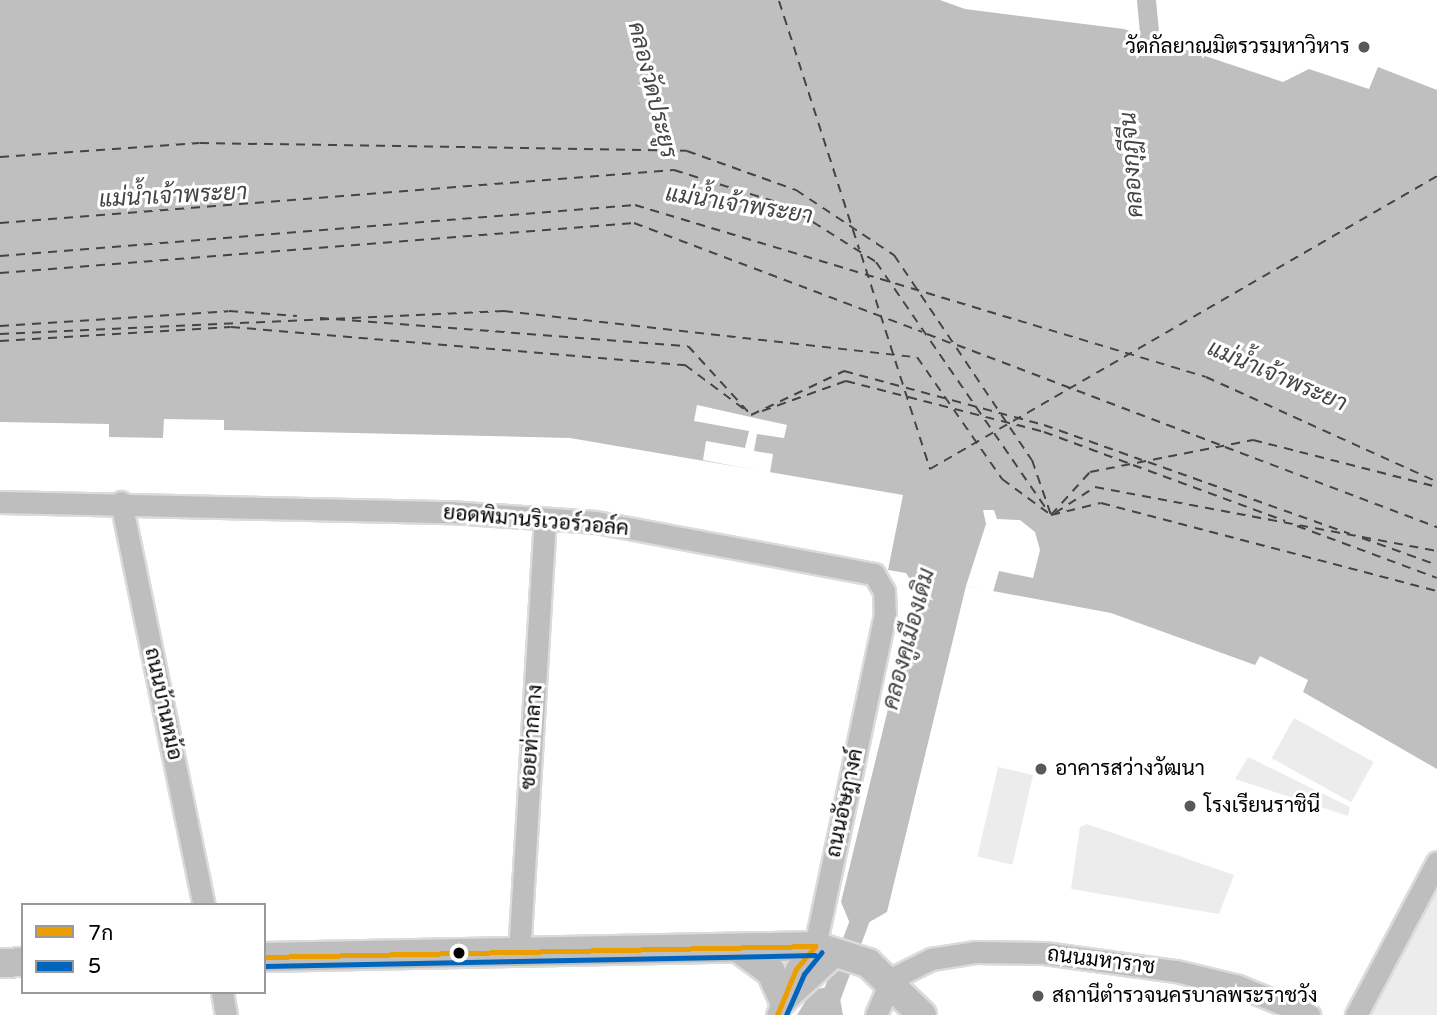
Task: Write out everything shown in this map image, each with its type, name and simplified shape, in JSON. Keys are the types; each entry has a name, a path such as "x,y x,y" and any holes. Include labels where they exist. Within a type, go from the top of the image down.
{"main road":[{"path":"738,948 771,972 780,1007"},
{"path":"266,957 519,955 738,948 823,951 867,964 891,979 922,1015"},
{"path":"780,1007 823,951"},
{"path":"0,963 21,962"}],"street":[{"name":"ยอดพิมานริเวอร์วอล์ค","path":"0,502 121,502 596,522 865,571 881,582"},
{"name":"ถนนบ้านหม้อ","path":"121,502 204,903"},
{"name":"ซอยท่ากลาง","path":"519,955 545,519"},
{"name":"ถนนอัษฎางค์","path":"823,951 885,614 881,582"},
{"path":"1356,1015 1437,862"},
{"path":"0,947 21,955"},
{"name":"ถนนมหาราช","path":"891,979 952,954 1044,953 1226,983 1309,1015"},
{"path":"876,1015 891,979"},
{"path":"222,994 226,1015"}],"shaded area":[{"path":"1294,718 1374,762 1351,802 1272,758"},
{"path":"1248,757 1350,807 1348,816 1235,779"},
{"path":"998,767 1033,775 1012,865 977,857"},
{"path":"1087,824 1234,875 1219,914 1071,889 1080,827"},
{"path":"1437,886 1437,1015 1370,1015"}],"water":[{"path":"0,0 940,0 965,9 1124,29 1283,82 1309,69 1369,89 1378,67 1437,90 1437,769 1303,692 1308,680 1260,656 1255,665 1111,613 966,586 887,912 867,927 851,926 841,902 917,590 906,573 888,570 903,495 570,438 224,430 224,420 164,419 163,438 109,437 109,424 0,422"},
{"path":"828,987 839,993 843,1015 797,1015 812,990"}],"pier":[{"path":"697,405 787,425 784,438 757,434 754,451 773,454 770,473 703,460 706,441 745,448 749,431 694,421"},
{"path":"983,510 994,510 997,519 1020,520 1035,532 1040,550 1033,578 999,571 993,592 966,586 986,524"},
{"path":"841,902 846,919 859,928 887,912 878,925 858,931 843,921"}],"waterway":[{"name":"คลองกุฎีจีน","path":"1146,0 1152,63"},
{"name":"คลองคูเมืองเดิม","path":"824,1015 865,905"}],"ferry route":[{"path":"779,1 859,249"},
{"path":"0,157 200,143 687,151 796,190 894,255 1032,460 1051,515 1090,472 1253,440 1437,487"},
{"path":"0,223 674,170 786,205 876,262 1048,511"},
{"path":"861,254 930,469 1437,176"},
{"path":"0,256 635,205 1206,377 1437,482"},
{"path":"0,273 634,223 922,332"},
{"path":"0,326 229,311 297,316"},
{"path":"0,334 504,311 917,357 1002,479 1051,515 1101,503 1437,591"},
{"path":"320,318 688,346 751,415 844,371 1044,425 1142,460"},
{"path":"0,341 231,327 685,365 748,412"},
{"path":"927,334 951,343"},
{"path":"957,345 1220,445"},
{"path":"762,411 846,381 1044,432 1128,463"},
{"path":"1225,447 1437,527"},
{"path":"1148,462 1350,534"},
{"path":"1133,465 1285,521"},
{"path":"1055,513 1095,487 1437,551"},
{"path":"1297,526 1437,578"},
{"path":"1362,538 1437,565"}],"transit line":[{"name":"7ก","path":"266,957 815,946"},
{"name":"7ก","path":"777,1015 796,969 815,946"},
{"name":"5","path":"786,1015 804,974 822,952"},
{"name":"5","path":"266,966 815,955"}],"place":[{"name":"วัดกัลยาณมิตรวรมหาวิหาร","path":"1364,47"},
{"name":"อาคารสว่างวัฒนา","path":"1041,769"},
{"name":"โรงเรียนราชินี","path":"1190,806"},
{"name":"สถานีตำรวจนครบาลพระราชวัง","path":"1038,996"}],"water label":[{"name":"คลองวัดประยูร","path":"652,90"},
{"name":"แม่น้ำเจ้าพระยา","path":"173,196"},
{"name":"แม่น้ำเจ้าพระยา","path":"739,205"},
{"name":"แม่น้ำเจ้าพระยา","path":"1277,376"}]}
